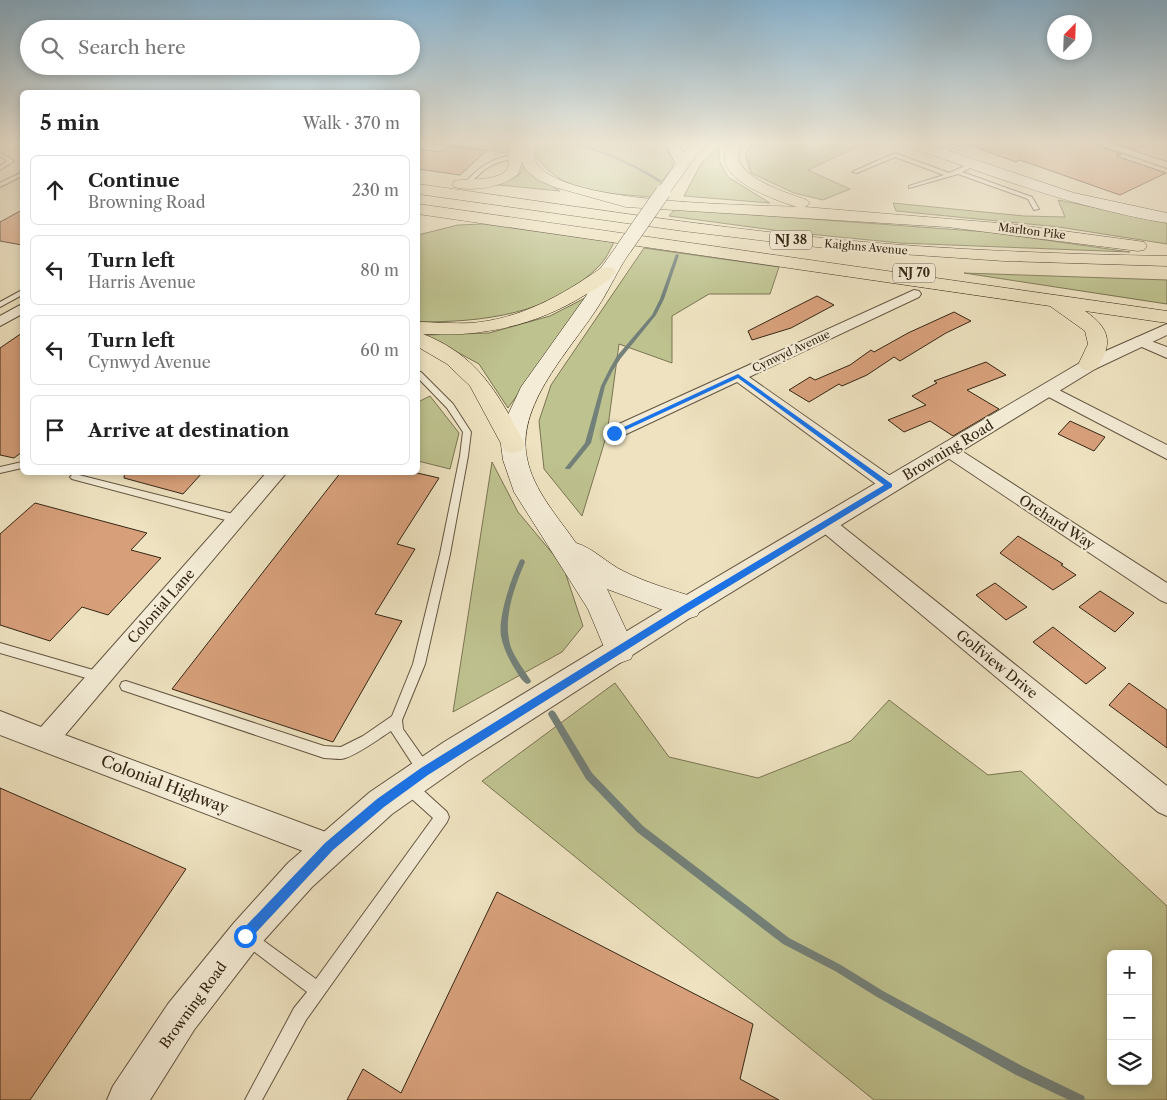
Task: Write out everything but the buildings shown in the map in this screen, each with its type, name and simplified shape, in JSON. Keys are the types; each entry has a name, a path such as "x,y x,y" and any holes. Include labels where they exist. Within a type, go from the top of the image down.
{"highway":[{"name":"Kaighns Avenue","path":"469,193 680,226 858,246 972,254 1167,261"},
{"name":"Marlton Pike","path":"510,193 869,216 1052,233 1167,252"},
{"path":"586,193 641,202"},
{"path":"776,193 805,204 869,216"},
{"name":"Kaighns Avenue","path":"420,200 661,235 915,261 1167,271"},
{"path":"420,209 1167,317"},
{"path":"426,227 480,219"},
{"name":"NJ 70","path":"661,235 762,252 1167,310"},
{"path":"420,328 472,329 526,318 562,303 607,272"},
{"path":"1031,297 1068,310 1092,326 1098,337 1098,344 1089,366"},
{"path":"420,340 445,353 475,376 488,394 512,445"}],"main road":[{"path":"620,649 602,604 563,544 538,512 527,492 515,460 512,445 517,421 532,387 595,297 607,272 662,193"},
{"path":"1059,193 1119,210 1167,218"},
{"path":"563,544 598,572 645,594 687,607"}],"street":[{"name":"Cynwyd Avenue","path":"614,433 914,294"},
{"path":"0,322 20,309"},
{"name":"Browning Road","path":"127,1100 181,1017 245,936 329,846 415,778 687,607 948,450 1089,366 1167,329"},
{"path":"1140,341 1167,354"},
{"path":"738,376 890,486"},
{"path":"1049,390 1167,453"},
{"name":"Orchard Way","path":"948,450 1167,594"},
{"name":"Colonial Lane","path":"45,740 275,475"},
{"name":"Golfview Drive","path":"826,524 1167,804"},
{"name":"Colonial Highway","path":"0,723 329,846"}],"lane":[{"path":"1017,193 1030,198 1036,208"},
{"path":"0,305 20,293"},
{"path":"253,1100 300,1014 442,817 415,778 397,731 396,720 419,664 445,554 467,432 450,406 420,376"},
{"path":"420,387 429,385"},
{"path":"0,470 20,465"},
{"path":"75,477 237,519"},
{"path":"0,648 100,677"},
{"path":"126,686 324,752 342,753 367,740 396,720"},
{"path":"245,936 317,990"}],"green space":[{"path":"613,193 654,193 651,197"},
{"path":"685,193 754,193 770,203 684,196"},
{"path":"795,193 839,193 823,200"},
{"path":"1058,200 1167,222 1167,244 1059,227 896,211 893,203 1024,216 1065,217"},
{"path":"675,209 988,232 1130,252 900,243 788,232 669,216"},
{"path":"483,224 614,242 602,263 581,282 560,295 538,305 491,317 443,322 420,322 420,234 458,225"},
{"path":"644,248 779,267 770,294 709,294 672,316 672,363 619,344 607,434 582,516 544,469 539,421 551,385"},
{"path":"964,273 1167,280 1167,304"},
{"path":"587,297 508,408 479,364 426,335 489,333 550,316"},
{"path":"430,396 459,433 450,469 420,462 420,401"},
{"path":"492,462 518,512 563,566 583,626 562,652 453,712"},
{"path":"615,683 669,757 758,778 851,741 889,700 988,775 1021,771 1167,906 1167,1100 874,1100 482,781"}],"waterway":[{"path":"568,468 588,443 603,386 611,370 619,357 654,315 662,299 677,255"},
{"path":"522,562 510,595 504,631 509,650 527,681"},
{"path":"552,714 589,776 640,829 786,941 838,968 880,994 1020,1071 1080,1100"}],"route":[{"path":"245,936 329,846 381,803 425,771 687,607 890,486 738,376 614,433"}]}
